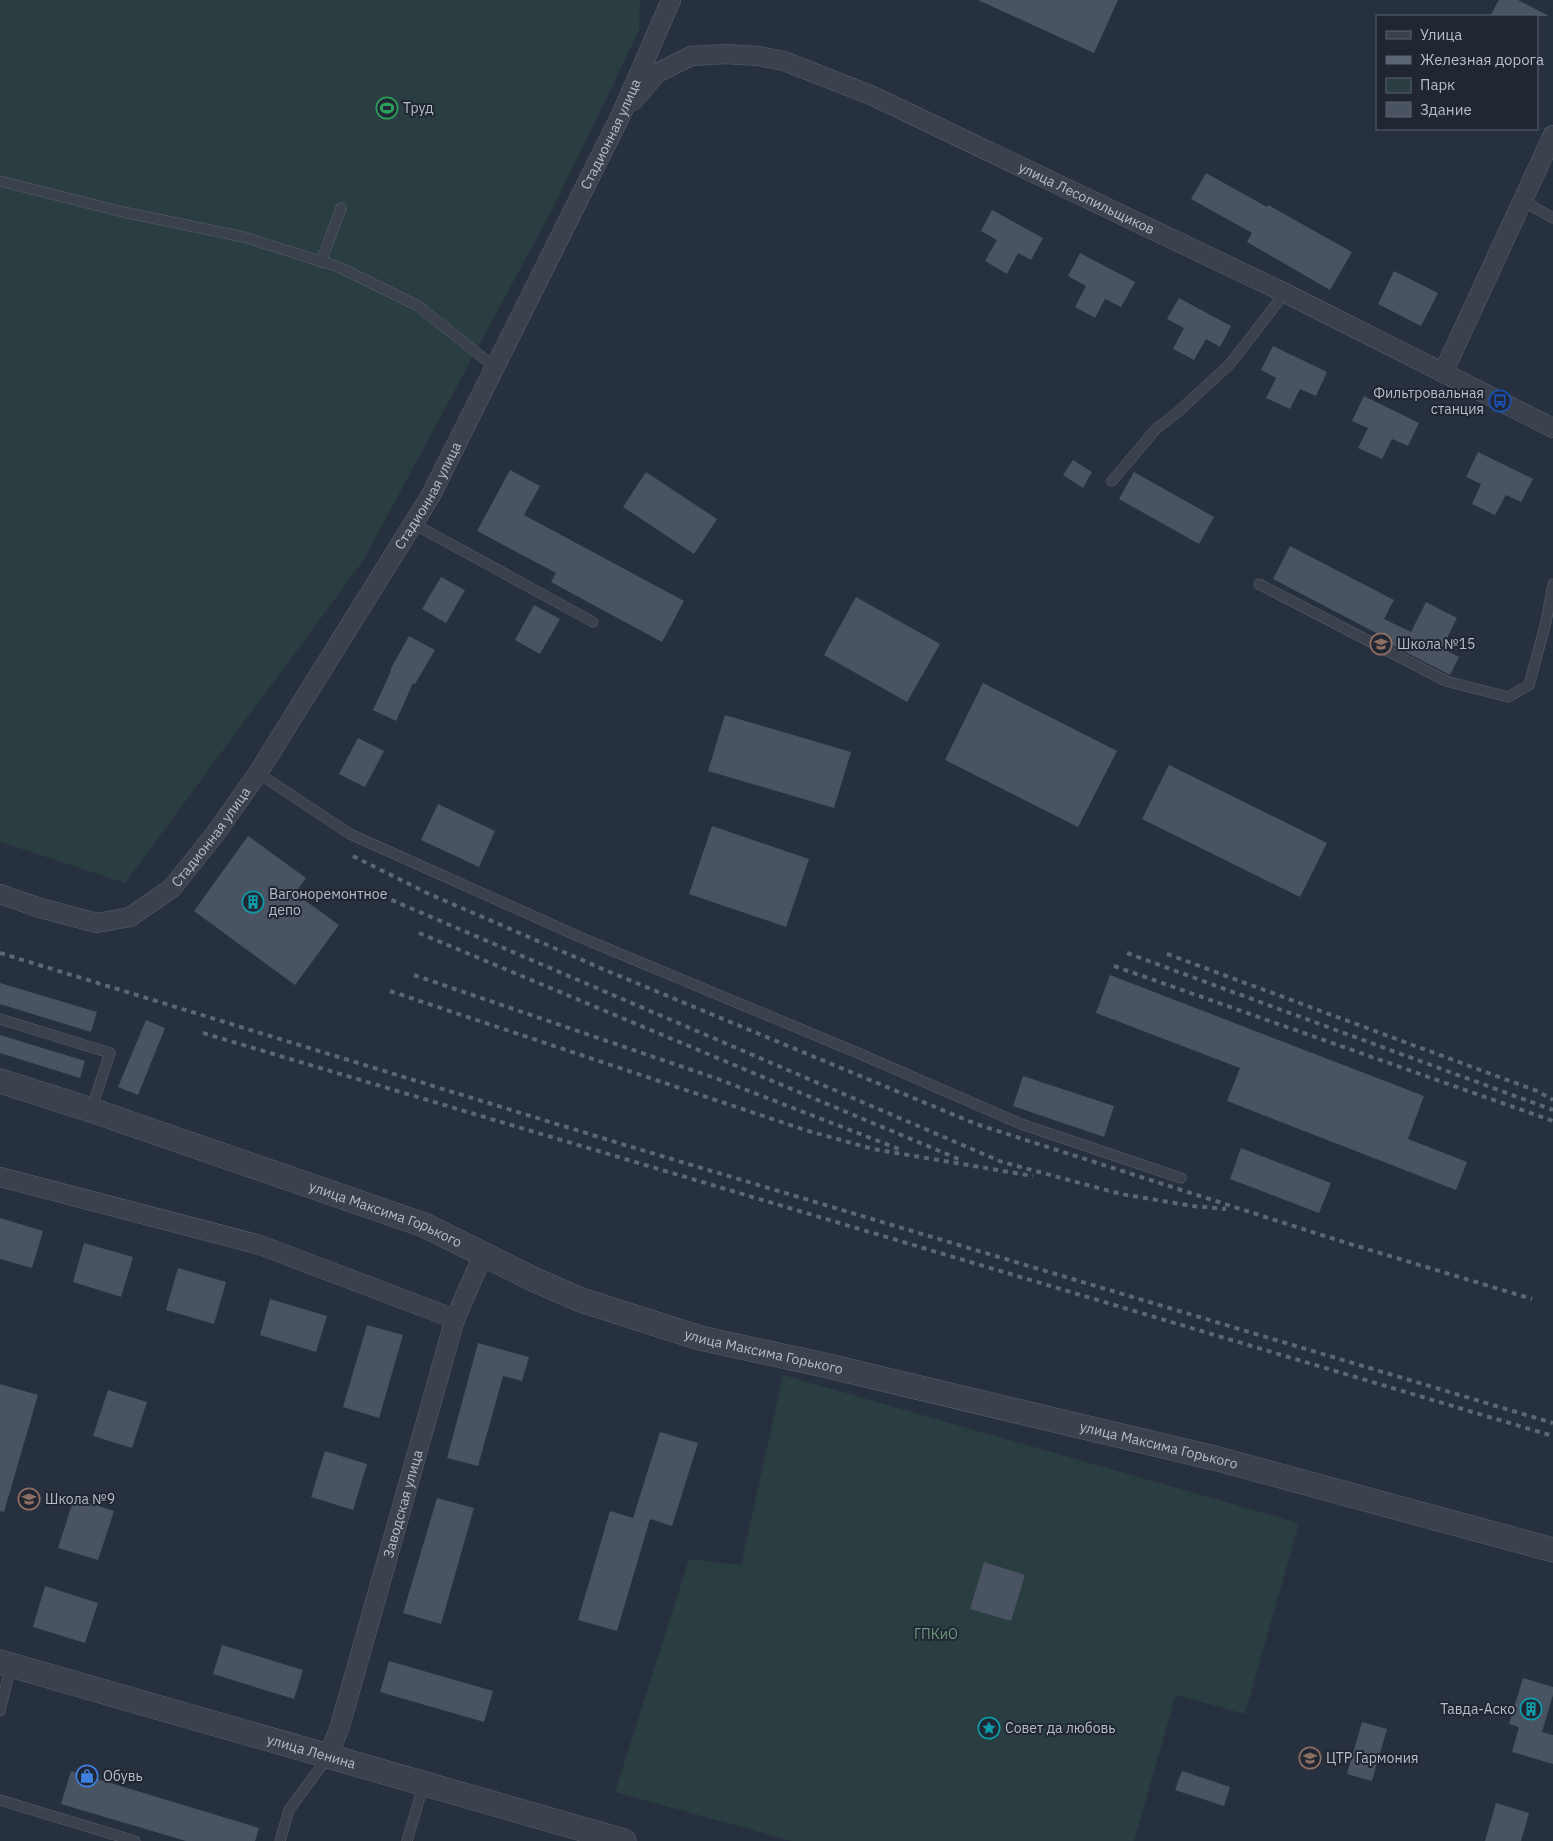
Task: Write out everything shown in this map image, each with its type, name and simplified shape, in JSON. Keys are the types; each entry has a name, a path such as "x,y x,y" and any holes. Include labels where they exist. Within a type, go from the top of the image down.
{"street":[{"name":"Стадионная улица","path":"0,894 40,908 97,923 130,917 172,888 215,834 258,772 431,495 621,115 671,0"},
{"name":"улица Лесопильщиков","path":"621,115 657,73 691,56 726,54 758,56 784,61 873,96 1285,293 1553,428"},
{"path":"1443,373 1553,135"},
{"name":"улица Максима Горького","path":"0,1081 92,1110 424,1225 535,1280 581,1300 700,1338 824,1365 1218,1459 1553,1550"},
{"path":"0,1176 260,1246 455,1319"},
{"name":"Заводская улица","path":"328,1757 340,1726 455,1319 483,1255"},
{"name":"улица Ленина","path":"6,1663 624,1841"}],"lane":[{"path":"0,181 123,212 244,237 339,268 418,306 496,368"},
{"path":"1522,201 1553,218"},
{"path":"321,262 341,208"},
{"path":"1112,481 1156,429 1179,411 1230,364 1285,293"},
{"path":"412,523 593,622"},
{"path":"1260,584 1446,681 1508,697 1529,684 1546,622 1553,584"},
{"path":"258,772 350,834 582,938 858,1053 1021,1124 1181,1178"},
{"path":"0,1019 110,1053 92,1110"},
{"path":"0,1711 6,1663"},
{"path":"280,1841 289,1810 328,1757"},
{"path":"407,1841 424,1783"},
{"path":"0,1800 135,1841"}],"green space":[{"path":"0,0 640,0 639,31 554,206 363,561 125,883 0,842"},
{"name":"ГПКиО","path":"783,1375 1299,1523 1245,1714 1176,1695 1134,1841 792,1841 615,1792 689,1559 741,1565"}],"building":[{"path":"978,0 1118,0 1094,53"},
{"path":"1499,0 1518,0 1549,16 1538,15 1491,15"},
{"path":"1206,173 1352,252 1330,290 1247,242 1252,233 1191,199"},
{"path":"992,210 1043,238 1031,260 1018,253 1007,274 985,261 997,240 981,231"},
{"path":"1080,253 1135,282 1121,307 1105,299 1095,318 1075,307 1086,286 1068,276"},
{"path":"1394,271 1438,293 1421,326 1378,304"},
{"path":"1179,298 1231,326 1220,347 1206,339 1194,360 1173,349 1184,328 1167,319"},
{"path":"1273,346 1327,372 1316,396 1300,389 1290,409 1266,398 1276,378 1261,370"},
{"path":"1364,396 1419,423 1408,446 1392,439 1382,459 1358,448 1368,428 1352,421"},
{"path":"1478,452 1533,479 1521,502 1506,495 1495,515 1472,504 1481,484 1466,477"},
{"path":"1073,460 1092,472 1083,488 1063,475"},
{"path":"510,470 540,486 524,515 684,601 662,642 551,582 556,573 477,531"},
{"path":"646,472 717,519 694,554 623,507"},
{"path":"1134,472 1214,517 1199,544 1119,499"},
{"path":"1290,546 1394,600 1384,619 1411,632 1426,602 1457,618 1442,648 1459,657 1450,675 1380,639 1382,636 1273,579"},
{"path":"441,577 465,590 446,623 422,609"},
{"path":"856,597 940,644 907,702 824,655"},
{"path":"534,605 560,619 540,654 515,640"},
{"path":"409,636 435,650 415,684 413,683 396,721 373,710 390,670"},
{"path":"983,683 1117,751 1078,827 945,760"},
{"path":"725,715 851,752 834,808 708,771"},
{"path":"358,738 384,751 365,787 339,774"},
{"path":"1169,765 1327,843 1300,897 1142,819"},
{"path":"438,804 495,831 479,867 421,840"},
{"path":"712,826 809,859 786,927 689,894"},
{"name":"Вагоноремонтное депо","path":"248,836 306,878 295,893 339,925 295,985 194,911"},
{"path":"1110,975 1424,1096 1408,1139 1467,1162 1456,1190 1227,1101 1240,1068 1096,1013"},
{"path":"0,983 97,1012 91,1032 0,1004"},
{"path":"146,1020 165,1028 138,1095 118,1087"},
{"path":"0,1035 85,1061 80,1078 0,1053"},
{"path":"1023,1076 1114,1106 1104,1137 1013,1106"},
{"path":"1241,1148 1331,1183 1319,1213 1230,1179"},
{"path":"0,1218 43,1231 32,1268 0,1259"},
{"path":"84,1243 133,1257 121,1297 73,1282"},
{"path":"178,1268 226,1282 214,1324 166,1310"},
{"path":"270,1299 327,1316 316,1352 260,1335"},
{"path":"367,1325 403,1335 379,1418 343,1407"},
{"path":"478,1343 529,1357 522,1381 503,1376 478,1466 447,1458"},
{"path":"0,1384 38,1395 4,1512 0,1511"},
{"path":"108,1390 147,1402 132,1448 93,1436"},
{"path":"660,1432 698,1443 672,1526 650,1519 617,1631 578,1620 610,1511 633,1518"},
{"path":"325,1451 367,1464 353,1510 311,1497"},
{"path":"74,1498 114,1511 98,1560 58,1548"},
{"path":"437,1498 474,1508 441,1624 403,1613"},
{"path":"984,1562 1025,1575 1011,1621 970,1609"},
{"path":"45,1586 98,1603 85,1643 33,1627"},
{"path":"222,1645 303,1670 294,1699 213,1674"},
{"path":"389,1661 493,1691 484,1722 380,1692"},
{"name":"Тавда-Аско","path":"1523,1678 1553,1687 1553,1695 1542,1732 1553,1735 1553,1764 1512,1752 1519,1727 1509,1724"},
{"path":"1362,1722 1387,1729 1372,1781 1347,1774"},
{"path":"71,1771 259,1828 255,1841 186,1841 61,1804"},
{"path":"1182,1771 1230,1787 1224,1806 1175,1790"},
{"path":"1496,1803 1529,1813 1521,1841 1485,1841"}],"railway":[{"path":"353,856 427,893 605,970 976,1124 1337,1240 1532,1299"},
{"path":"373,892 1002,1162 1121,1194 1193,1206 1226,1209"},
{"path":"419,933 961,1160"},
{"path":"0,953 625,1145 1553,1423"},
{"path":"1127,953 1553,1110"},
{"path":"1167,954 1537,1091 1553,1100"},
{"path":"1114,966 1553,1121"},
{"path":"414,975 718,1079 899,1149"},
{"path":"390,991 805,1130 873,1149 1033,1176"},
{"path":"203,1033 1553,1436"}],"place":[{"name":"Труд","path":"387,108"},
{"name":"Фильтровальная станция","path":"1500,401"},
{"name":"Школа №15","path":"1381,644"},
{"name":"Вагоноремонтное депо","path":"253,902"},
{"name":"Школа №9","path":"29,1499"},
{"name":"Тавда-Аско","path":"1531,1709"},
{"name":"Совет да любовь","path":"989,1728"},
{"name":"ЦТР Гармония","path":"1310,1758"},
{"name":"Обувь","path":"87,1776"}]}
